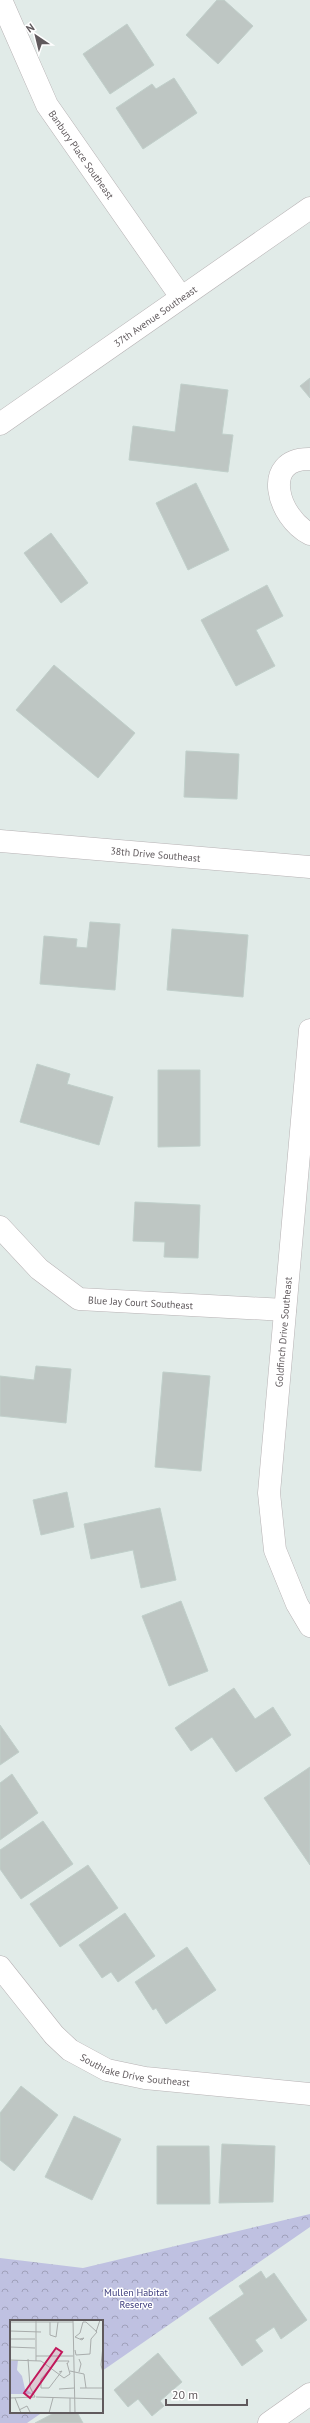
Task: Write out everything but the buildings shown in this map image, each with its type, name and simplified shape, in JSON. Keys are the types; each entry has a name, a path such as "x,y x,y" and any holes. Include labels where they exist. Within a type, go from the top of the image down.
{"street":[{"name":"Banbury Place Southeast","path":"2,0 47,105 182,297"},
{"name":"37th Avenue Southeast","path":"0,424 310,208"},
{"path":"310,459 297,460 284,469 278,492 281,504 291,518 310,534"},
{"name":"38th Drive Southeast","path":"0,841 310,867"},
{"name":"Goldfinch Drive Southeast","path":"310,1030 269,1493 275,1550 297,1604 310,1626"},
{"name":"Blue Jay Court Southeast","path":"0,1227 39,1269 78,1299 285,1310"},
{"name":"Southlake Drive Southeast","path":"0,1967 54,2035 70,2050 107,2070 145,2078 310,2094"},
{"path":"268,2423 310,2394"}],"green space":[{"name":"Mullen Habitat Reserve","path":"310,2214 310,2227 103,2370 103,2320 10,2320 10,2413 42,2413 27,2423 0,2423 0,2258 83,2268"}]}
